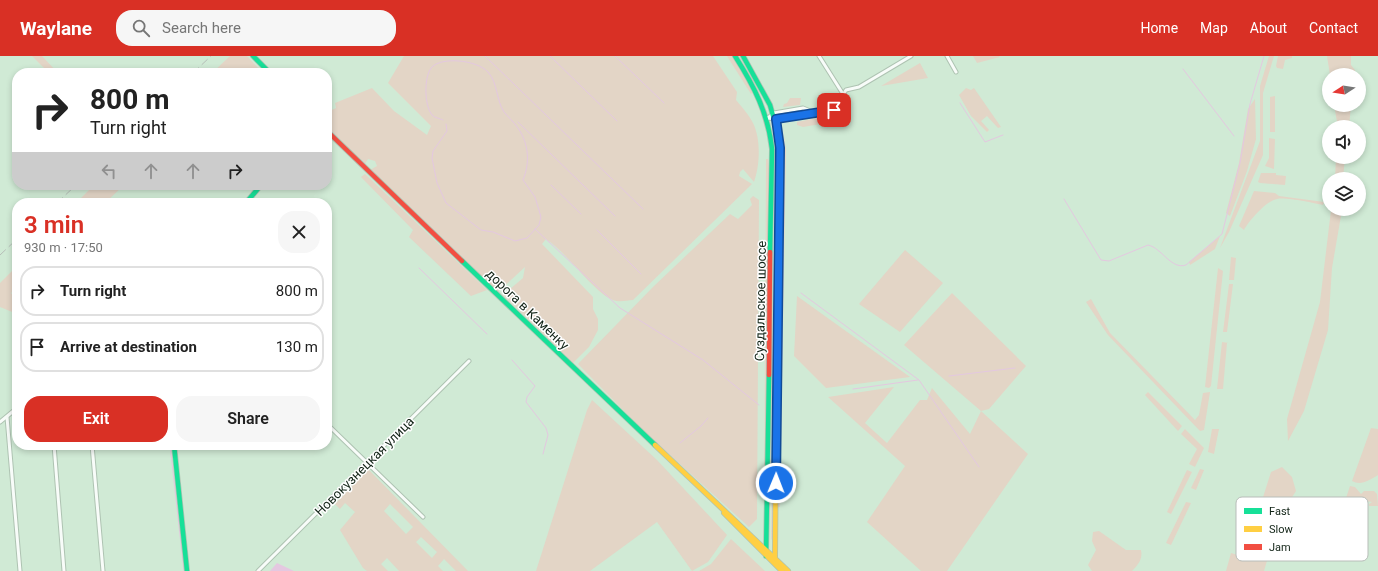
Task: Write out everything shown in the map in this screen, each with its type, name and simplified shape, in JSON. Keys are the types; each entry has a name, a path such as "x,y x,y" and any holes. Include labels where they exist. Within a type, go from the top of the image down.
{"main road":[{"path":"253,56 265,68"},
{"name":"Суздальское шоссе","path":"735,56 758,93 767,118 772,149 766,556"},
{"name":"Суздальское шоссе","path":"745,57 759,81 774,113 780,148 773,559"},
{"name":"дорога в Каменку","path":"332,136 715,503 766,550 782,571"},
{"path":"250,198 257,190"},
{"path":"175,450 187,571"},
{"name":"дорога в Каменку","path":"715,503 732,523 766,556 773,559 788,571"}],"street":[{"path":"818,56 843,94"},
{"path":"767,118 776,119 834,110 846,90 859,87 911,56"},
{"path":"947,56 956,72"},
{"path":"767,118 774,113 803,108 817,113"},
{"name":"Новокузнецкая улица","path":"258,571 469,361"},
{"path":"0,422 12,412"},
{"path":"7,417 20,571"},
{"path":"332,429 423,517"},
{"path":"54,450 64,571"},
{"path":"92,450 103,571"}],"shaded area":[{"path":"32,56 42,56 53,68 44,68"},
{"path":"230,56 247,56 258,68 217,68"},
{"path":"404,56 713,56 737,92 736,100 750,117 756,129 759,152 758,168 754,182 743,169 740,172 739,176 752,184 633,300 617,301 609,298 592,284 554,245 546,239 542,244 593,297 593,309 598,319 598,330 589,347 573,363 503,295 523,278 525,267 498,292 370,170 377,166 375,161 368,159 365,164 332,132 332,110 336,108 335,103 372,88 394,111 427,135 431,126 388,83"},
{"path":"727,56 732,56 753,92 751,94"},
{"path":"973,56 999,56 1000,57 977,63"},
{"path":"1269,56 1274,56 1263,93 1263,155 1229,232 1220,248 1260,141 1260,86"},
{"path":"1278,56 1292,56 1292,58 1285,60 1283,69 1277,68 1276,66"},
{"path":"1327,56 1351,56 1351,65 1353,68 1329,68"},
{"path":"920,63 928,78 881,86"},
{"path":"966,88 971,90 974,88 1001,127 998,128 987,116 981,121 989,130 987,132 971,116 959,95"},
{"path":"1275,96 1275,132 1270,132 1270,97"},
{"path":"790,98 801,98 800,105 783,107"},
{"path":"1255,99 1256,139 1247,171 1230,216 1226,213 1239,163 1248,109"},
{"path":"1335,112 1350,112 1350,120 1337,120"},
{"path":"838,114 844,120 803,127 797,125 797,122"},
{"path":"775,129 778,151 773,541 771,539 776,152 773,130"},
{"path":"783,129 786,150 780,507 778,507 783,165 785,151"},
{"path":"1269,138 1275,139 1274,169 1265,166 1269,158"},
{"path":"766,159 768,159 769,167 766,491 764,531"},
{"path":"1336,164 1344,164 1344,172 1335,172"},
{"path":"1261,173 1276,173 1276,175 1286,176 1285,185 1258,182"},
{"path":"365,174 487,290 471,296 409,237 413,230 361,177"},
{"path":"89,190 119,190 110,198 81,198"},
{"path":"1254,191 1275,193 1279,196 1322,202 1322,205 1293,199 1277,199 1263,207 1244,230 1239,226"},
{"path":"753,196 759,200 757,519 749,527 647,434 578,364 653,287 730,214 738,219 752,205 750,199"},
{"path":"1330,216 1341,216 1332,268 1328,330 1304,411 1288,441 1287,419 1320,302"},
{"path":"1220,236 1215,249 1190,265 1189,262"},
{"path":"905,250 943,283 900,332 859,304"},
{"path":"1231,257 1236,258 1234,280 1229,280"},
{"path":"1218,268 1223,271 1211,386 1209,388 1205,387"},
{"path":"12,271 12,312 0,307 0,283"},
{"path":"1229,284 1233,284 1227,332 1223,332"},
{"path":"952,293 1026,366 989,409 981,411 904,345"},
{"path":"797,296 910,377 826,388 794,356"},
{"path":"1091,299 1110,333 1195,420 1199,415 1203,393 1210,392 1204,430 1200,431 1108,335 1086,302"},
{"path":"1222,342 1229,343 1227,343 1223,389 1217,389"},
{"path":"894,387 865,423 887,443 920,400 927,400 932,388 970,434 981,411 1028,454 947,571 921,571 867,522 905,466 828,397"},
{"path":"1148,392 1182,426 1178,431 1145,395"},
{"path":"592,400 657,460 727,535 708,562 692,571 657,522 590,571 536,571 587,410"},
{"path":"1371,428 1378,429 1378,475 1362,483 1355,482 1352,481"},
{"path":"1185,429 1204,448 1195,467 1189,464 1197,449 1181,434"},
{"path":"1212,429 1219,429 1214,454 1208,452"},
{"path":"1282,467 1292,477 1296,491 1292,497 1263,497 1271,472"},
{"path":"368,469 468,571 456,571 444,559 438,566 443,571 399,571 387,558 381,564 388,571 367,571 363,568 340,530 355,512 345,503 340,509 335,504","holes":["390,504 413,527 406,534 384,511","421,537 437,552 432,558 416,542"]},
{"path":"1200,469 1204,470 1196,490 1191,488"},
{"path":"1187,470 1192,472 1171,514 1167,512"},
{"path":"1350,486 1355,487 1361,494 1364,491 1374,491 1377,494 1378,506 1369,506 1372,502 1368,501 1368,497 1346,497"},
{"path":"1186,502 1191,503 1171,545 1166,543"},
{"path":"1099,531 1126,550 1141,550 1140,562 1132,571 1092,571 1088,565 1096,550 1092,541 1093,532"},
{"path":"731,539 765,571 699,571 711,564"},
{"path":"1231,553 1236,555 1236,561 1267,561 1264,571 1226,571"},
{"path":"277,563 294,571 270,571"}],"waterway":[{"path":"485,56 643,209"},
{"path":"550,56 617,121"},
{"path":"615,56 664,103"},
{"path":"1064,199 1101,260 1109,261 1148,245 1158,250 1171,262 1181,266 1186,265 1222,234 1240,163 1250,104 1264,56"},
{"path":"443,120 432,115 427,105 426,84 431,68 436,64 443,62 459,61 476,65 488,72 494,81 501,107 522,134 526,147 527,167 523,180 535,197 541,217 539,225 527,238 515,241 493,232 481,230 446,203 437,183 432,158 433,151 447,131 446,124"},
{"path":"1183,69 1234,136"},
{"path":"960,103 985,142 1003,135"},
{"path":"518,122 615,216"},
{"path":"551,185 581,214"},
{"path":"535,229 620,308 703,360 759,405"},
{"path":"597,230 641,274"},
{"path":"419,268 487,334"},
{"path":"801,293 919,380 979,467"},
{"path":"512,360 535,386 527,397 526,402 546,428 548,435 543,454"},
{"path":"949,376 1015,368"},
{"path":"853,389 918,380"},
{"path":"680,443 701,426 708,418"},
{"path":"171,450 184,571"}],"railway":[{"path":"198,68 211,56"},
{"path":"62,198 71,190"},
{"path":"0,255 12,244"}],"traffic: fast":[{"path":"253,56 265,68"},
{"path":"735,56 759,100 764,112 770,136 772,149 770,252"},
{"path":"743,56 770,105 779,137 777,308"},
{"path":"250,198 257,190"},
{"path":"462,261 655,445"},
{"path":"766,556 769,375"},
{"path":"175,450 187,571"}],"traffic: slow":[{"path":"775,558 777,308"},
{"path":"655,445 788,571"},
{"path":"724,513 782,571"}],"traffic: jam":[{"path":"332,136 462,261"},
{"path":"769,375 770,252"}],"route":[{"path":"776,483 780,148 776,119 834,110"}]}
